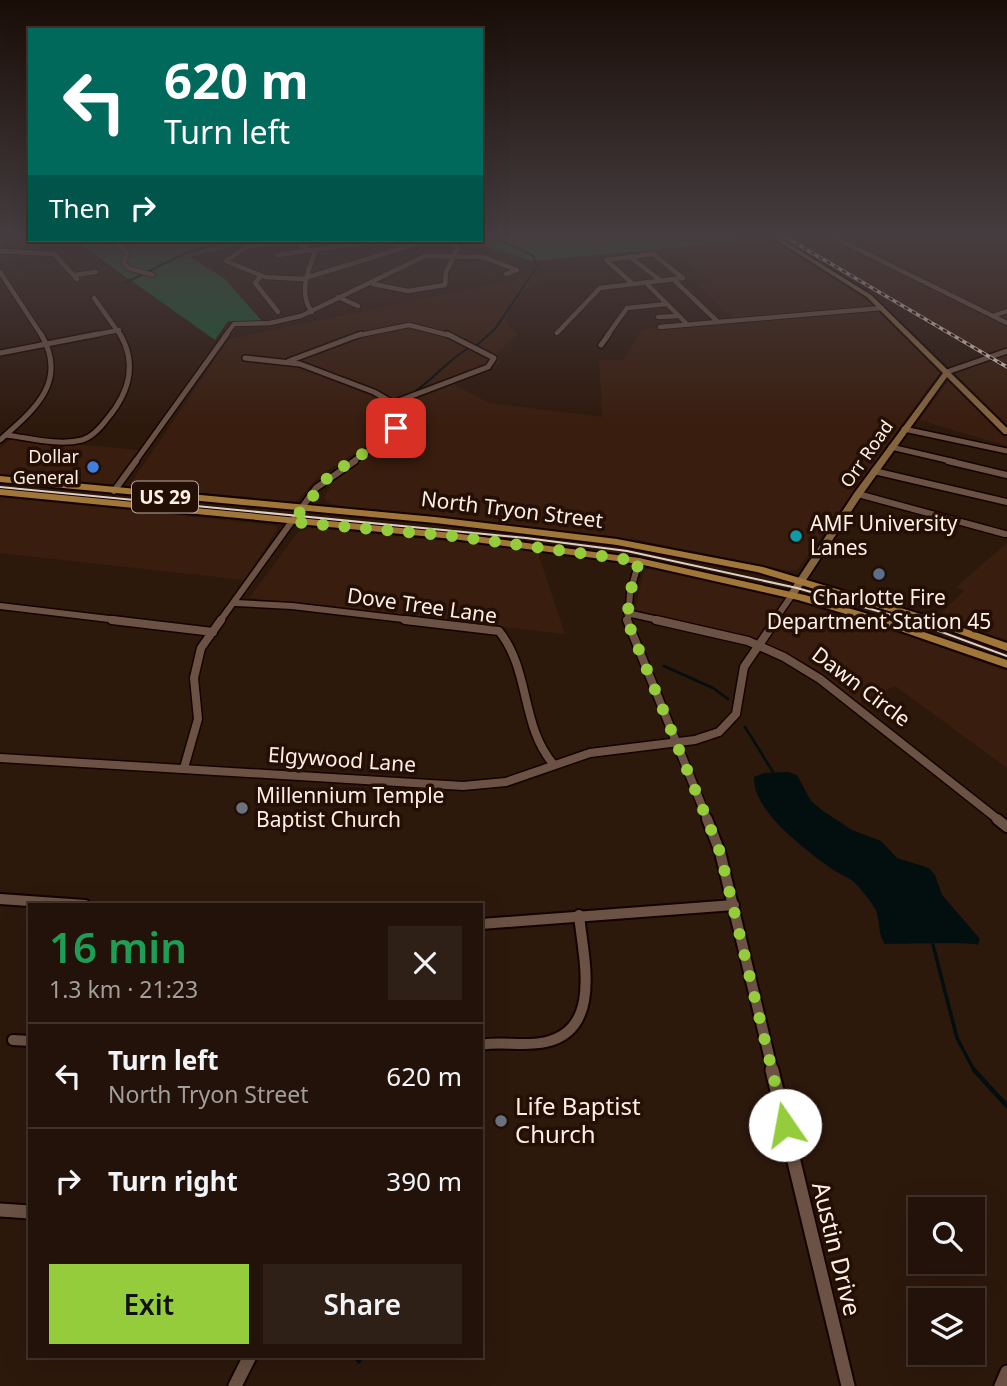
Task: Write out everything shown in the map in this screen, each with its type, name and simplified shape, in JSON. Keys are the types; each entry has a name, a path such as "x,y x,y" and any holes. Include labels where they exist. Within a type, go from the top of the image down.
{"main road":[{"name":"North Tryon Street","path":"0,479 617,542 759,569 1007,647"},
{"name":"North Tryon Street","path":"0,492 453,536 639,561 792,595 884,621 1007,664"}],"street":[{"path":"0,440 31,413 48,389 54,365 47,344 17,299"},
{"path":"6,435 80,440 93,434 123,397 129,383 131,354 119,330 95,299"},
{"path":"267,299 278,312"},
{"path":"307,299 308,307 312,312"},
{"path":"114,491 234,324 282,321 312,312 335,299"},
{"path":"342,299 358,306"},
{"path":"557,333 590,299"},
{"path":"662,299 688,325"},
{"path":"694,299 718,322"},
{"path":"871,299 1007,432"},
{"path":"958,299 1007,323"},
{"path":"601,345 627,307 667,304"},
{"path":"660,327 882,308"},
{"path":"993,316 1007,311"},
{"path":"658,317 679,316"},
{"path":"289,362 322,347 405,325 428,328 494,358 488,367 393,403"},
{"path":"0,353 119,330"},
{"path":"947,372 1007,351"},
{"path":"184,768 198,719 195,668 201,648 302,508 329,476 395,430 399,414 393,403 374,392 289,362 245,358"},
{"name":"Orr Road","path":"677,743 709,736 730,723 736,714 744,667 858,494 947,372"},
{"path":"904,429 1007,451"},
{"path":"891,447 1007,475"},
{"path":"874,471 1007,502"},
{"path":"858,494 1005,534"},
{"name":"Austin Drive","path":"639,561 627,613 637,648 716,841 734,905 848,1386"},
{"name":"Dove Tree Lane","path":"236,603 292,606 499,631 511,646 537,749 554,765"},
{"path":"0,606 213,632"},
{"name":"Dawn Circle","path":"627,613 759,645 820,679 1007,827"},
{"name":"Elgywood Lane","path":"0,758 471,786 506,782 590,753 677,743"},
{"path":"0,899 57,903"},
{"path":"483,924 734,905"},
{"path":"483,1045 543,1043 570,1032 577,1025 586,1001 579,915"},
{"path":"13,1040 28,1041"},
{"path":"0,1210 28,1212"},
{"path":"235,1386 249,1358"},
{"path":"1001,1386 1007,1372"}],"shaded area":[{"path":"425,299 516,299 508,312 507,324 518,334 497,353 500,363 455,385 489,403 602,417 599,360 624,360 642,329 877,310 940,372 798,569 789,571 639,540 367,510 330,504 323,498 337,477 402,430 390,427 381,436 319,476 298,500 290,502 128,487 229,339"},
{"path":"712,299 866,299 875,306 733,319"},
{"path":"893,299 951,299 1007,327 1007,347 986,353"},
{"path":"962,299 1007,299 1007,321"},
{"path":"1007,354 1007,425 953,372"},
{"path":"947,383 953,384 1007,439 1007,446 919,420"},
{"path":"12,438 138,450 112,486 0,475 0,448"},
{"path":"0,497 274,525 278,529 244,580 0,553"},
{"path":"311,528 537,550 565,634 249,598 298,532"},
{"path":"1007,543 1007,640 938,617 964,591 956,587"},
{"path":"652,568 808,604 913,637 1007,671 1007,768 895,686 859,703 825,675 780,650 749,638 635,610 644,570"},
{"path":"788,772 797,775 811,801 823,811 852,830 881,841 897,858 929,868 935,875 942,895 980,939 978,945 885,944 875,909 853,881 832,869 796,841 762,803 754,777 764,773"}],"green space":[{"path":"157,299 242,299 262,321 228,321 215,340"}],"waterway":[{"path":"477,345 495,329 515,299"},
{"path":"414,392 467,349"},
{"path":"664,666 713,688 728,699"},
{"path":"745,727 773,772"},
{"path":"933,945 957,1038 975,1072"},
{"path":"974,1070 1007,1106"}],"tram line":[{"path":"0,487 526,538 627,551 797,588 909,620 1007,656"}],"railway":[{"path":"890,299 1007,367"}],"place":[{"name":"Dollar General","path":"93,467"},
{"name":"AMF University Lanes","path":"796,536"},
{"name":"Charlotte Fire Department Station 45","path":"879,574"},
{"name":"Millennium Temple Baptist Church","path":"242,808"},
{"name":"Life Baptist Church","path":"501,1121"}],"route":[{"path":"396,428 388,437 329,476 316,488 292,522 453,536 559,548 639,561 630,593 627,620 720,852 785,1125"}]}
